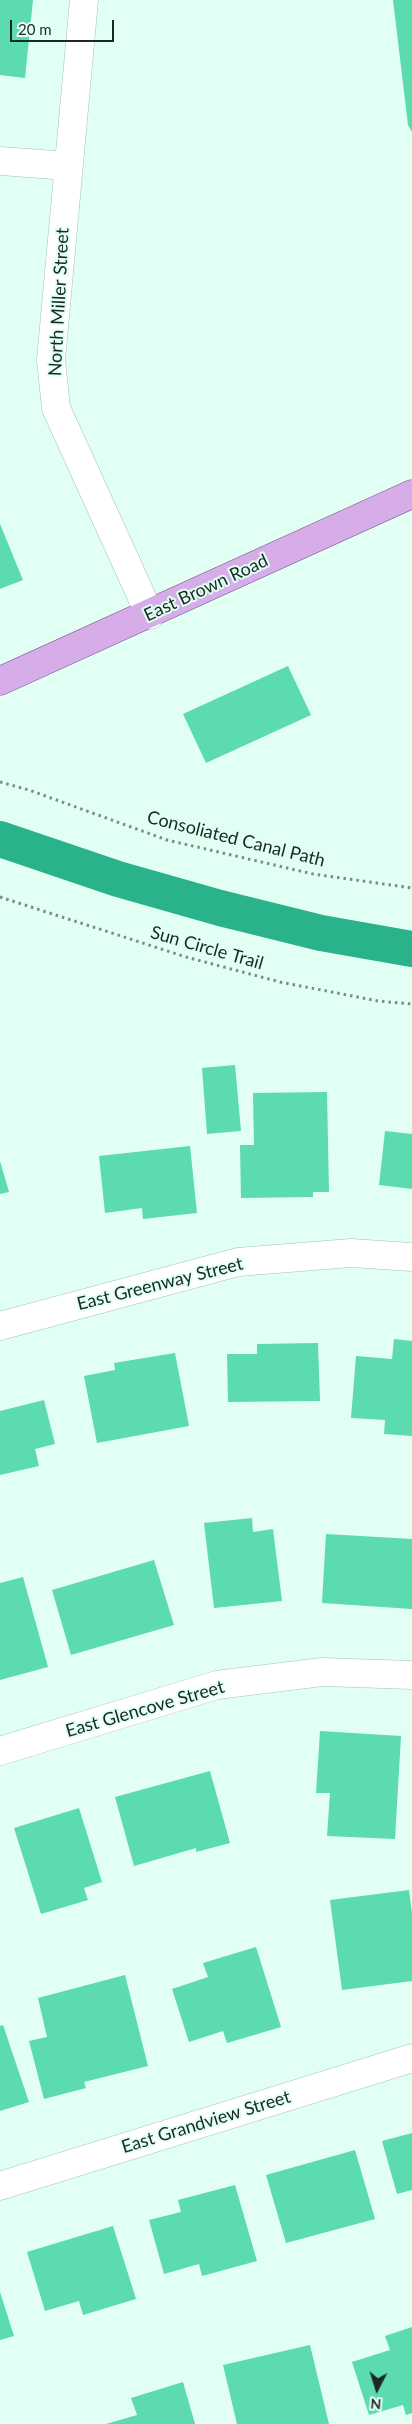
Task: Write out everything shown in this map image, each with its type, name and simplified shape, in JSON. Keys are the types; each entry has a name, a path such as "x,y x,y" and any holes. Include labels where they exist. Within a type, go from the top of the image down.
{"main road":[{"name":"East Brown Road","path":"0,681 412,494"}],"street":[{"name":"North Miller Street","path":"84,0 51,360 56,408 150,614"},
{"path":"0,161 68,166"},
{"name":"East Greenway Street","path":"0,1326 238,1262 351,1253 412,1257"},
{"name":"East Glencove Street","path":"0,1751 217,1685 322,1672 412,1675"},
{"name":"East Grandview Street","path":"0,2186 412,2058"}],"path":[{"name":"Consoliated Canal Path","path":"0,782 29,790 167,840 313,874 412,888"},
{"name":"Sun Circle Trail","path":"0,897 186,957 280,982 378,1001 412,1004"}],"building":[{"path":"0,0 33,0 25,78 0,75"},
{"path":"393,0 412,0 412,132 408,125"},
{"path":"0,524 23,580 0,589"},
{"path":"288,666 311,715 206,763 183,714"},
{"path":"235,1065 241,1131 207,1134 202,1068"},
{"path":"327,1092 329,1192 313,1192 313,1197 241,1198 240,1145 254,1145 253,1093"},
{"path":"385,1131 412,1134 412,1189 379,1185"},
{"path":"190,1146 197,1213 143,1219 142,1208 105,1213 99,1156"},
{"path":"0,1161 9,1192 0,1194"},
{"path":"394,1339 412,1341 412,1436 384,1434 385,1420 351,1418 356,1356 392,1359"},
{"path":"318,1343 320,1401 228,1402 227,1354 257,1354 257,1344"},
{"path":"175,1353 189,1426 97,1443 84,1376 115,1370 114,1363"},
{"path":"44,1400 55,1444 35,1449 39,1466 0,1475 0,1411"},
{"path":"252,1518 253,1532 273,1529 282,1601 214,1608 204,1523"},
{"path":"326,1534 412,1539 412,1609 322,1603"},
{"path":"154,1560 174,1625 71,1655 52,1590"},
{"path":"23,1577 48,1667 0,1680 0,1583"},
{"path":"320,1731 401,1736 395,1839 327,1836 330,1793 316,1793"},
{"path":"210,1771 230,1843 196,1852 196,1848 134,1866 115,1797"},
{"path":"79,1808 102,1882 84,1888 88,1900 41,1914 14,1828"},
{"path":"409,1890 412,1913 412,1981 342,1990 330,1900"},
{"path":"256,1947 281,2027 227,2043 223,2031 189,2042 172,1989 208,1977 203,1963"},
{"path":"125,1975 148,2066 84,2082 86,2088 44,2099 29,2041 47,2037 38,1998"},
{"path":"3,2025 29,2102 0,2111 0,2026"},
{"path":"412,2133 412,2190 397,2194 382,2141"},
{"path":"355,2150 375,2219 286,2243 266,2175"},
{"path":"235,2185 257,2261 202,2276 199,2264 164,2274 149,2220 181,2212 178,2200"},
{"path":"113,2226 136,2299 83,2315 79,2301 45,2311 27,2252"},
{"path":"0,2292 14,2336 0,2340"},
{"path":"412,2327 412,2413 406,2415 403,2405 369,2415 352,2362 390,2350 385,2336"},
{"path":"310,2345 329,2424 237,2424 223,2365"},
{"path":"183,2382 195,2424 106,2424 137,2415 131,2398"}],"waterway":[{"path":"0,839 118,879 220,908 321,933 412,949"}]}
